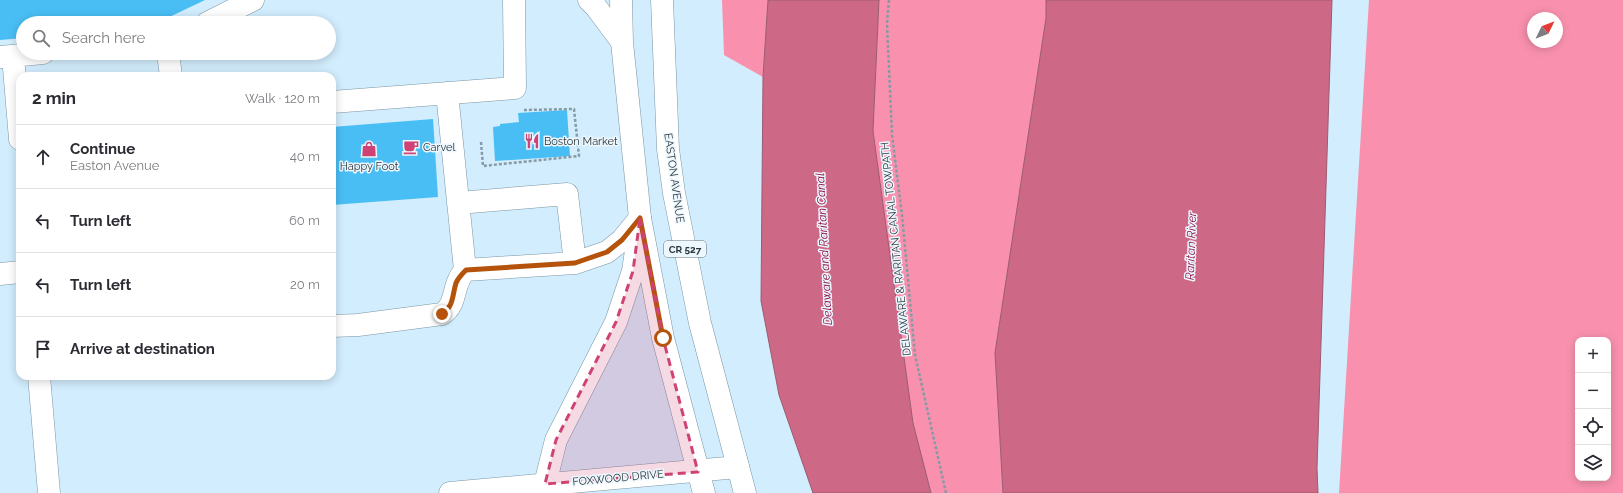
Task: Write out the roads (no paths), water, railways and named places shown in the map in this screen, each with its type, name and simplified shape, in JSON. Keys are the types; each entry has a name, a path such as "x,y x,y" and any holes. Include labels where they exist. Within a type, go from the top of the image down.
{"main road":[{"path":"221,16 253,0"},
{"path":"336,102 515,88 514,0"},
{"path":"589,0 622,42"},
{"name":"CR 527","path":"621,0 622,42 640,218 663,338 704,493"},
{"name":"EASTON AVENUE","path":"662,0 668,149 674,193 700,323 745,493"},
{"path":"7,57 16,114"},
{"path":"169,60 170,72"},
{"path":"336,326 358,325 442,314 448,310 452,302 456,283 466,270 447,93"},
{"path":"458,203 567,194 575,263"},
{"path":"466,270 575,263 607,252 622,240 640,218"},
{"path":"545,484 556,440 616,322 633,271 640,218"},
{"path":"0,274 16,272"},
{"path":"39,380 49,493"},
{"name":"FOXWOOD DRIVE","path":"460,493 545,484 698,472 738,467"}],"water":[{"name":"Delaware and Raritan Canal","path":"768,0 879,0 873,131 913,423 931,493 813,493 779,395 761,301 763,77"},
{"name":"Raritan River","path":"1046,0 1332,0 1317,468 1318,493 1003,493 995,353 1046,18"}],"place":[{"name":"Boston Market","path":"532,141"},
{"name":"Carvel","path":"411,147"},
{"name":"Happy Foot","path":"369,149"}]}
